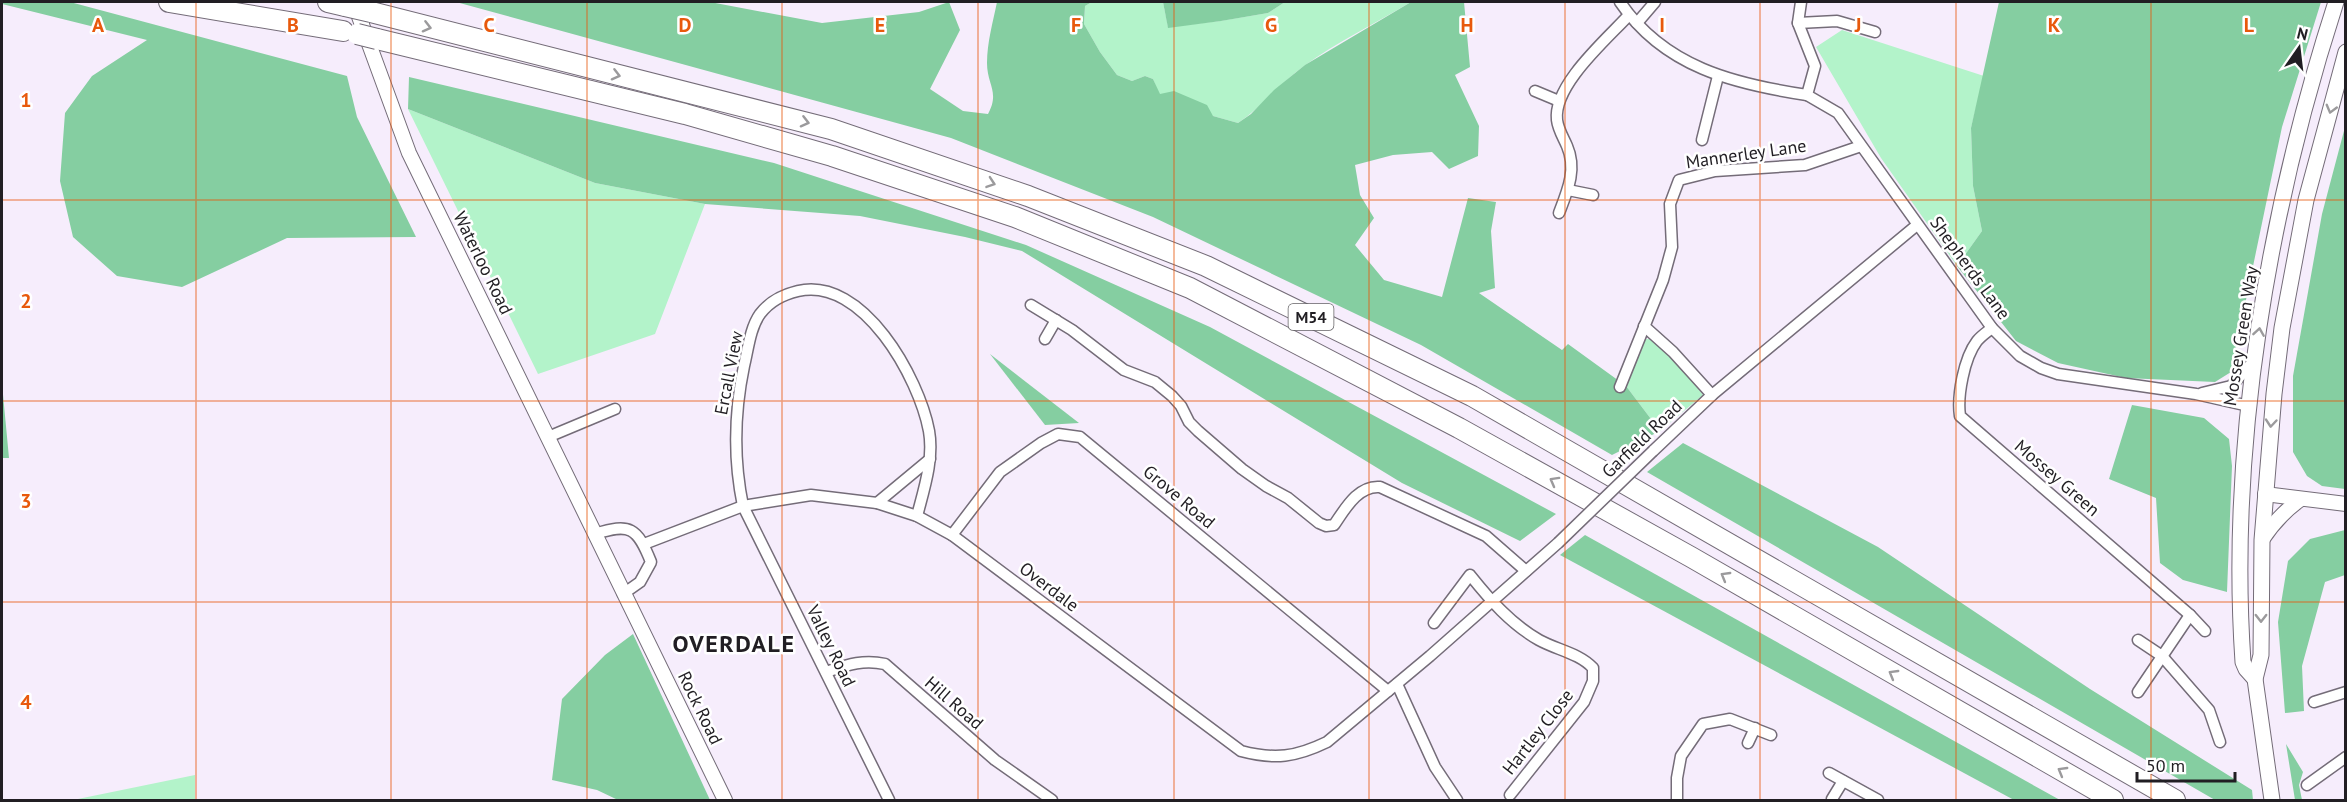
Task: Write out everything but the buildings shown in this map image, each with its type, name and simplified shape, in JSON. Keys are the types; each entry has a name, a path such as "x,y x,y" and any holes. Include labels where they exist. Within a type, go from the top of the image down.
{"highway":[{"name":"M54","path":"169,2 350,32"},
{"name":"M54","path":"224,2 685,114 832,156 1015,217 1190,288 1459,428 1650,534 2113,801"},
{"name":"M54","path":"342,3 831,129 1028,196 1206,266 1472,396 2175,801"}],"main road":[{"name":"Mossey Green Way","path":"2255,679 2244,666 2240,532 2249,406 2255,360 2292,163 2336,2"},
{"name":"Mossey Green Way","path":"2271,795 2255,679 2261,655 2262,540 2265,494 2282,328 2306,200 2346,52"},
{"path":"2249,406 2258,406 2264,398 2288,252 2293,232 2306,200"},
{"path":"2243,649 2247,634 2249,508 2255,495 2265,494"}],"street":[{"name":"Shepherds Lane","path":"1620,2 1633,19 1674,53 1718,76 1750,86 1807,95 1823,102 1838,113 1992,328 2020,356 2058,374 2196,394 2249,406"},
{"path":"1559,213 1572,175 1572,157 1556,119 1559,101 1567,84 1633,19 1655,2"},
{"path":"1800,2 1798,23 1815,66 1807,95"},
{"name":"Waterloo Road","path":"342,3 409,153 595,534"},
{"path":"1798,23 1837,21 1875,32"},
{"path":"1702,140 1718,76"},
{"path":"1535,91 1559,101"},
{"name":"Mannerley Lane","path":"1620,387 1662,280 1672,247 1670,204 1679,180 1714,171 1805,165 1861,146"},
{"path":"1568,190 1593,195"},
{"name":"Garfield Road","path":"1397,684 1558,543 1712,395 1917,225"},
{"name":"Ercall View","path":"743,506 736,474 735,435 737,399 752,333 759,316 773,301 806,289 831,291 852,303 873,321 913,379 929,432 930,459 917,516"},
{"path":"1031,305 1056,320 1124,370 1155,382 1172,396 1189,422 1198,431 1249,474 1287,498 1319,523 1326,526 1334,525 1362,490 1373,486 1380,487 1486,536 1526,571"},
{"path":"1045,339 1056,320"},
{"path":"1644,326 1673,352 1712,395"},
{"name":"Mossey Green","path":"1992,328 1978,340 1972,349 1961,386 1958,403 1960,416 2190,615 2205,631"},
{"path":"2196,394 2231,386 2255,360"},
{"path":"548,438 615,409"},
{"name":"Grove Road","path":"952,535 1000,472 1058,434 1080,437 1388,691"},
{"path":"877,503 930,459"},
{"path":"2265,494 2346,504"},
{"name":"Overdale","path":"644,544 743,506 811,495 877,503 917,516 952,535 1241,751 1263,757 1288,756 1327,742 1397,684"},
{"path":"2262,540 2272,524 2286,509 2301,499"},
{"name":"Valley Road","path":"743,506 889,801"},
{"path":"595,534 618,527 636,532 644,544 651,562 640,582 623,594"},
{"name":"Rock Road","path":"595,534 725,801"},
{"path":"1434,623 1470,575 1491,601"},
{"name":"Hartley Close","path":"1491,601 1526,632 1540,641 1579,657 1590,665 1594,673 1592,687 1584,702 1510,795"},
{"path":"2138,692 2190,615"},
{"path":"2138,640 2162,656 2209,710 2220,742"},
{"name":"Hill Road","path":"826,672 849,663 885,664 995,760 1052,801"},
{"path":"1397,684 1435,767 1457,801"},
{"path":"2314,702 2346,692"},
{"path":"1677,801 1677,778 1681,756 1703,724 1730,719 1771,735"},
{"path":"1748,742 1755,728"},
{"path":"2307,785 2346,757"},
{"path":"1829,773 1878,801"},
{"path":"1832,799 1843,781"}],"green space":[{"path":"2,2 70,2 347,76 357,117 416,237 287,238 182,287 117,276 73,237 60,181 65,113 92,76 147,40 2,4"},
{"path":"456,2 710,2 822,23 919,12 949,2 960,30 930,89 963,111 988,114 993,94 987,55 997,2 1092,2 1085,6 1084,24 1117,75 1132,81 1145,76 1153,79 1160,94 1174,91 1207,105 1213,116 1238,123 1305,65 1411,2 1464,2 1470,67 1455,75 1479,126 1478,156 1449,169 1432,152 1393,155 1355,165 1360,195 1374,218 1355,245 1384,280 1442,297 1468,198 1496,202 1491,231 1495,288 1479,293 1562,350 1568,344 1626,386 1660,431 1612,455 1421,345 1153,217 951,138"},
{"path":"1092,2 1163,2 1168,27 1268,13 1285,2 1411,2 1304,66 1238,123 1213,116 1159,94 1153,79 1145,76 1132,81 1117,75 1084,24 1085,6"},
{"path":"1163,2 1285,2 1268,13 1168,28"},
{"path":"1999,2 2321,2 2282,127 2231,372 2215,382 2126,378 2058,363 2016,341 1957,266 1982,231 1973,186 1971,128"},
{"path":"1842,30 1984,76 1971,128 1973,186 1982,231 1957,266 1881,158 1816,47"},
{"path":"409,77 774,163 1026,245 1210,327 1556,514 1520,541 1402,483 1022,251 860,216 705,204 595,183 408,109"},
{"path":"408,109 595,183 705,204 655,334 538,374"},
{"path":"2345,127 2345,489 2322,486 2307,476 2293,452 2293,376 2322,214"},
{"path":"1645,339 1652,339 1675,358 1703,395 1660,431 1626,386"},
{"path":"990,354 1079,423 1045,425"},
{"path":"2,384 9,458 2,458"},
{"path":"2132,405 2204,418 2229,439 2232,466 2227,592 2183,580 2160,563 2156,498 2109,479"},
{"path":"1683,443 1878,547 2090,689 2252,790 2253,800 2215,800 1647,472"},
{"path":"2345,530 2345,575 2325,582 2302,666 2304,711 2285,713 2278,622 2288,561 2310,539"},
{"path":"1585,535 2060,800 2014,800 1560,555"},
{"path":"633,634 710,800 618,800 597,790 552,780 562,699 605,655"},
{"path":"2286,744 2303,772 2299,785 2302,800 2295,800"},
{"path":"195,775 195,800 73,800"}],"district":[{"name":"OVERDALE","path":"734,644"}]}
